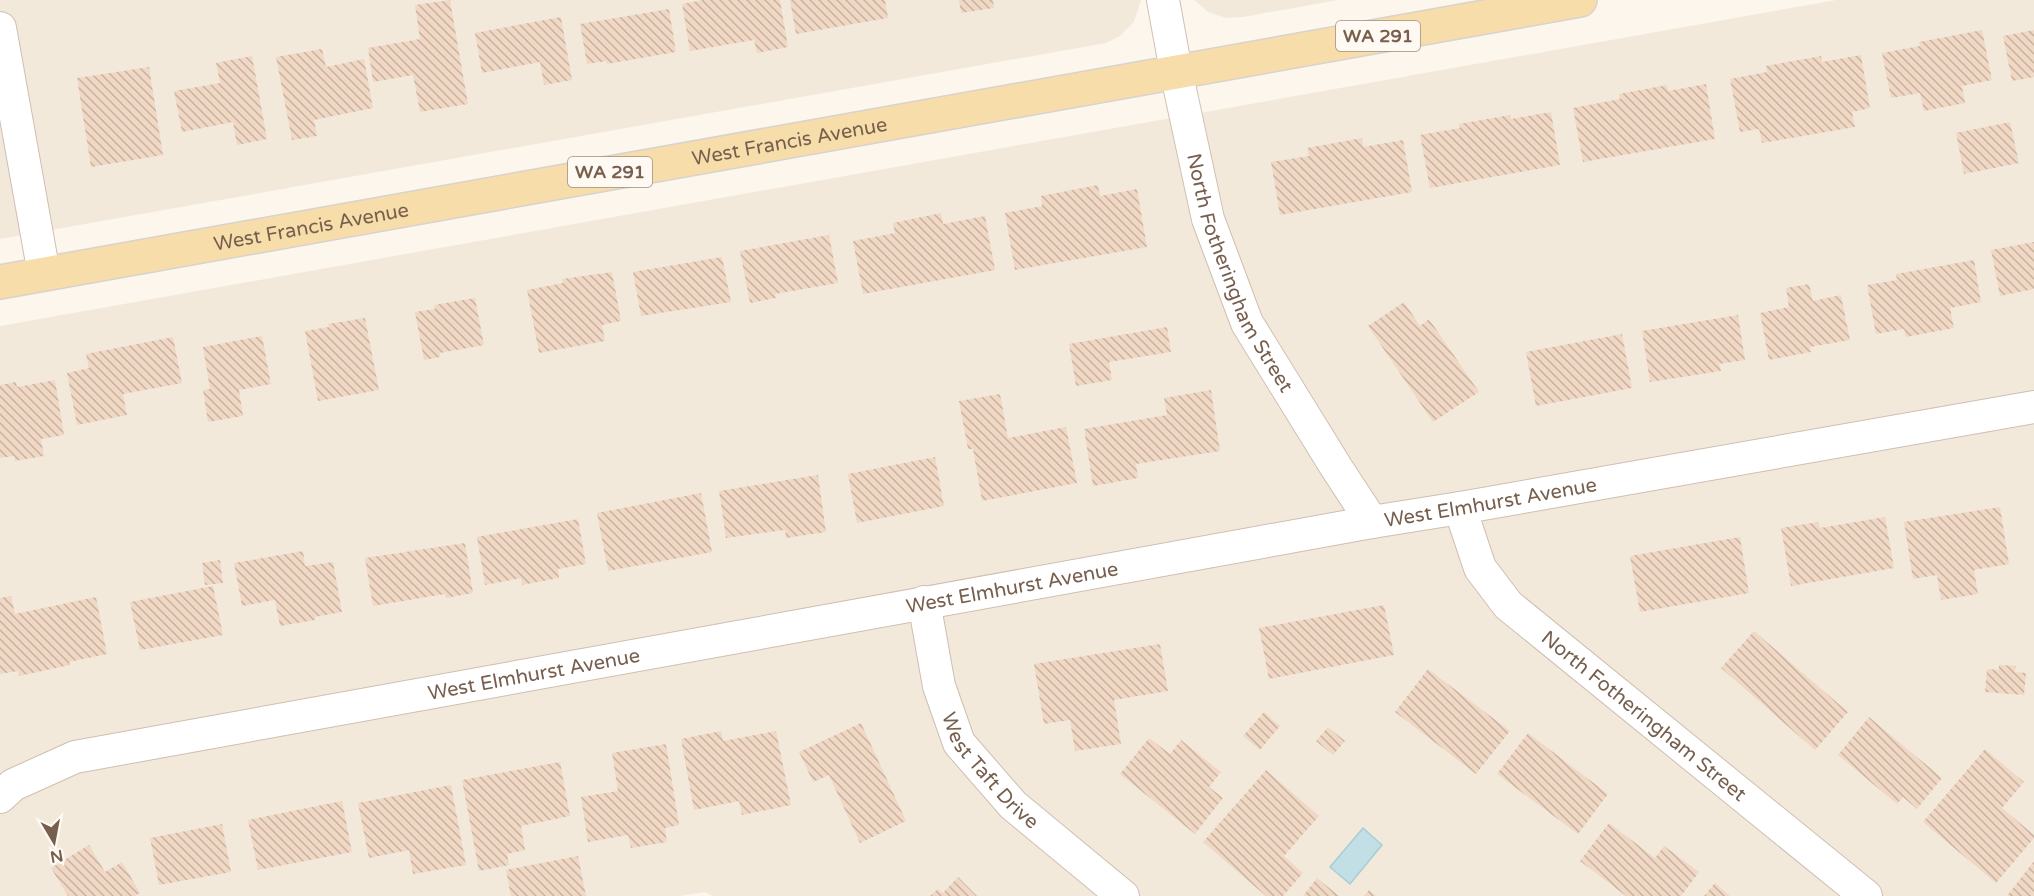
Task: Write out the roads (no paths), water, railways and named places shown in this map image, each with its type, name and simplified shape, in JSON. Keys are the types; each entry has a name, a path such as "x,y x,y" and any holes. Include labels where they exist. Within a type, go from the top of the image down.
{"main road":[{"name":"West Francis Avenue","path":"0,282 1580,0"}],"street":[{"name":"North Fotheringham Street","path":"1163,0 1208,219 1247,323 1372,522"},
{"path":"0,28 44,274"},
{"name":"West Elmhurst Avenue","path":"0,797 14,785 75,758 924,602 2034,407"},
{"name":"North Fotheringham Street","path":"1460,508 1480,568 1509,605 1866,896"},
{"name":"West Taft Drive","path":"924,602 939,686 959,743 1013,806 1123,896"}],"water":[{"path":"1363,828 1382,845 1350,884 1330,867"}]}
